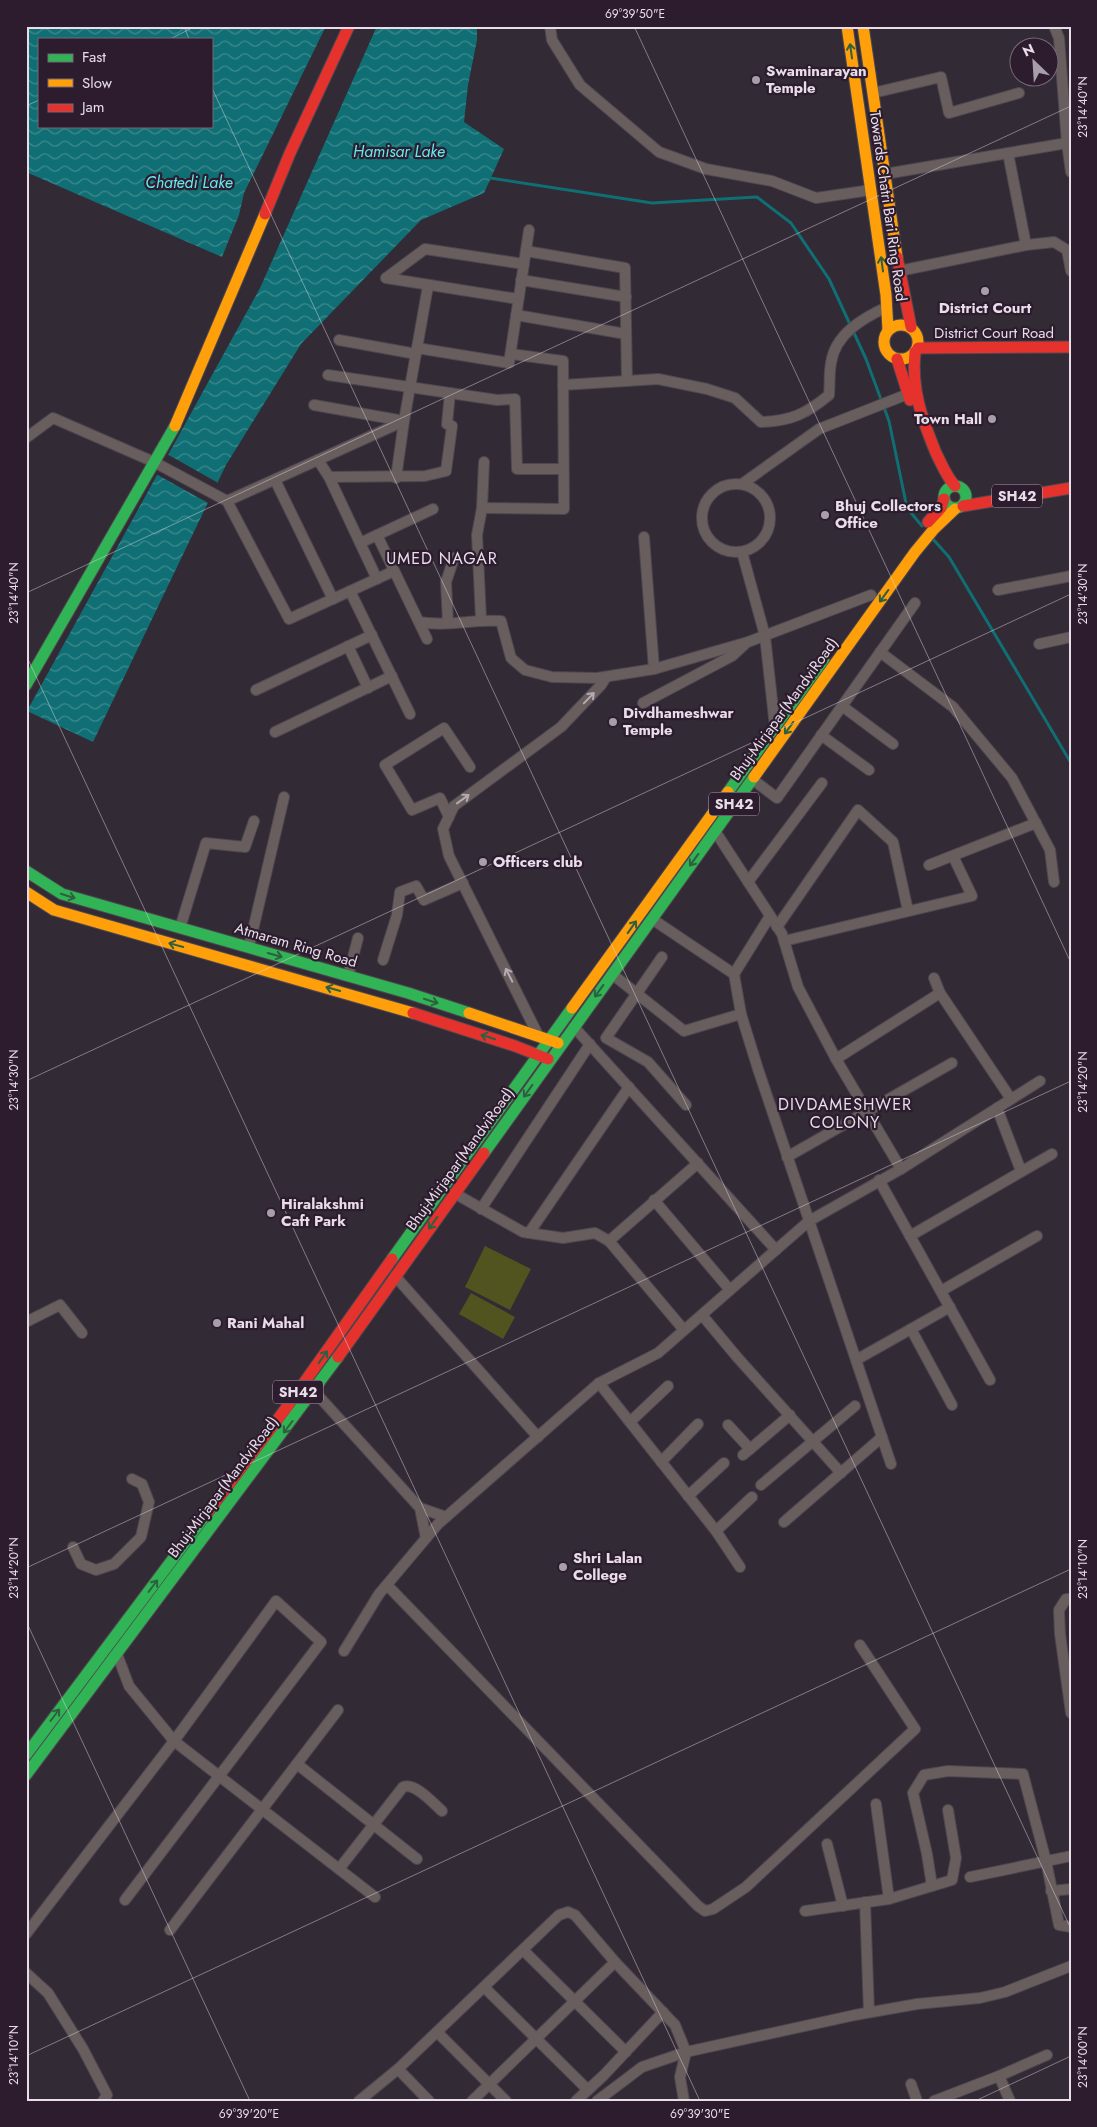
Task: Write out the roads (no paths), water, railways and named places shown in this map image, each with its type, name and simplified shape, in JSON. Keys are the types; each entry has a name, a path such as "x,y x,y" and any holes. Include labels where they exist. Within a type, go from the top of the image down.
{"main road":[{"path":"26,685 179,418 290,153 349,26"},
{"name":"Towards Chatri Bari Ring Road","path":"847,26 887,307 888,330"},
{"path":"863,26 900,271 911,327 917,346 913,362 916,404 947,477 952,501"},
{"path":"911,327 897,325 888,330 885,334 884,344 888,353 897,359 908,394 952,501"},
{"name":"District Court Road","path":"917,346 980,342 1071,340"},
{"path":"897,359 907,358 917,346"},
{"name":"District Court Road","path":"917,346 1071,347"},
{"name":"SH42","path":"909,553 952,501 972,494 1071,477"},
{"name":"SH42","path":"952,501 1071,488"},
{"name":"Bhuj-Mirjapar(MandviRoad)","path":"26,1755 284,1411 775,727 872,595 909,553"},
{"name":"Bhuj-Mirjapar(MandviRoad)","path":"26,1775 314,1391 752,779 909,553"},
{"name":"Atmaram Ring Road","path":"26,871 62,894 348,976 538,1035 561,1045"},
{"path":"26,892 54,910 402,1010 515,1046 550,1060"}],"street":[{"path":"550,26 552,40 580,86 659,152 706,169 772,181 816,198 871,190"},
{"path":"1054,26 1059,38 1071,172"},
{"path":"873,92 941,78 949,113 1019,93"},
{"path":"885,174 1067,143"},
{"path":"1008,153 1026,245"},
{"path":"339,340 509,362 528,230"},
{"path":"900,271 1026,245 1054,242 1067,250 1071,271"},
{"path":"518,299 386,278 425,249 524,264"},
{"path":"526,251 625,268 627,381"},
{"path":"521,280 626,297"},
{"path":"396,478 428,286"},
{"path":"563,385 658,379 706,389 735,398 761,422 781,421 811,410 829,395 831,361 840,339 866,316 887,307"},
{"path":"516,315 626,334"},
{"path":"482,508 564,509 562,361 510,354"},
{"path":"328,375 497,400 515,399 517,469 564,469"},
{"path":"330,477 396,478 425,476 446,471 452,426 447,424 450,392"},
{"path":"742,484 819,428 908,394"},
{"path":"314,405 404,421"},
{"path":"26,438 53,418 154,462 228,502 289,619 394,571"},
{"path":"228,502 404,421"},
{"path":"318,460 330,477 377,579"},
{"path":"481,619 476,535 482,508 484,462"},
{"path":"275,480 333,599"},
{"path":"742,484 755,490 764,499 770,512 770,520 766,535 756,546 742,552 726,552 713,544 704,533 701,520 703,507 715,491 728,485 742,484"},
{"path":"360,543 433,509"},
{"path":"376,535 427,639"},
{"path":"644,537 654,669"},
{"path":"742,552 765,636 775,727"},
{"path":"448,623 446,582 454,558"},
{"path":"998,590 1071,576"},
{"path":"350,591 410,714"},
{"path":"419,622 432,624 481,619 501,621 511,658 525,670 552,677 606,677 654,669 748,642 872,595"},
{"path":"752,779 777,798 915,603"},
{"path":"256,690 372,635"},
{"path":"1039,644 1071,637"},
{"path":"643,703 732,656 748,642"},
{"path":"348,646 368,688"},
{"path":"880,652 953,707 1012,778 1050,850 1054,882"},
{"path":"275,732 392,676"},
{"path":"538,1035 450,856 443,829 454,806 561,728 601,685 606,677"},
{"path":"842,706 893,744"},
{"path":"449,816 440,798 412,810 385,765 444,728 470,767"},
{"path":"821,735 869,770"},
{"path":"748,882 822,783"},
{"path":"249,947 284,797"},
{"path":"778,927 858,810 893,842 908,912"},
{"path":"180,928 206,843 245,847 254,821"},
{"path":"929,865 1036,823"},
{"path":"715,831 782,934 798,987 836,1059 901,1169"},
{"path":"784,941 972,896 953,856"},
{"path":"383,960 397,915 400,892 416,886 424,900 463,883"},
{"path":"770,916 734,974 741,1014 787,1157 892,1464"},
{"path":"652,919 734,974"},
{"path":"348,976 358,938"},
{"path":"662,957 606,1038 648,1062 686,1105"},
{"path":"612,974 684,1031 741,1014"},
{"path":"934,978 940,993 1011,1099"},
{"path":"836,1059 940,993"},
{"path":"574,1027 776,1250"},
{"path":"481,1209 590,1044"},
{"path":"787,1157 952,1063"},
{"path":"344,1650 387,1584 446,1516 599,1383 658,1353 809,1221 901,1169 1040,1080"},
{"path":"529,1233 629,1087"},
{"path":"998,1108 1021,1171"},
{"path":"910,1236 1052,1154"},
{"path":"609,1240 698,1163"},
{"path":"879,1180 990,1380"},
{"path":"454,1193 523,1232 563,1238 596,1233 609,1240 684,1330"},
{"path":"654,1200 730,1290"},
{"path":"941,1291 1037,1236"},
{"path":"395,1276 538,1437"},
{"path":"26,1322 60,1305 82,1332"},
{"path":"856,1360 950,1307"},
{"path":"702,1315 737,1357 841,1472"},
{"path":"911,1329 952,1405"},
{"path":"599,1383 716,1531 740,1567"},
{"path":"630,1422 668,1386"},
{"path":"314,1391 420,1508 446,1516"},
{"path":"761,1485 855,1406"},
{"path":"728,1425 747,1452 790,1415"},
{"path":"661,1462 698,1424"},
{"path":"784,1522 882,1437"},
{"path":"688,1496 724,1463"},
{"path":"73,1547 81,1564 96,1570 114,1564 141,1537 149,1502 142,1484 132,1479"},
{"path":"716,1531 752,1497"},
{"path":"420,1508 426,1538"},
{"path":"387,1584 590,1796 705,1911 713,1909 746,1886 915,1729 860,1645"},
{"path":"1071,1598 1066,1599 1059,1610 1060,1634 1071,1714"},
{"path":"26,1934 174,1741 276,1601 320,1642 125,1900"},
{"path":"117,1654 128,1686 174,1741 375,1897"},
{"path":"170,1930 338,1710"},
{"path":"297,1764 417,1859"},
{"path":"932,1886 927,1854 913,1793 924,1775 948,1771 1023,1774 1046,1861 1058,1926 1071,1926"},
{"path":"339,1869 403,1787 413,1787 442,1811"},
{"path":"876,1804 889,1898"},
{"path":"805,1911 889,1898 952,1880 956,1858 948,1810"},
{"path":"827,1844 843,1906"},
{"path":"970,1877 1071,1856"},
{"path":"1051,1891 1071,1889"},
{"path":"866,1902 869,2012"},
{"path":"359,2101 398,2069 559,1915 568,1912 574,1915 615,1962 675,2025 686,2052 680,2077 684,2101"},
{"path":"523,1950 626,2052"},
{"path":"472,2101 615,1962"},
{"path":"597,2101 642,2067 686,2052 869,2012 917,2004 980,1998 1004,1992 1071,1966"},
{"path":"26,1973 48,1993 84,2049 107,2095 103,2101"},
{"path":"484,1987 588,2090"},
{"path":"576,2101 626,2052 663,2012"},
{"path":"437,2032 506,2101"},
{"path":"934,2101 1047,2055"},
{"path":"398,2069 429,2101"},
{"path":"999,2076 1010,2101"},
{"path":"911,2084 917,2101"}],"water":[{"name":"Chatedi Lake","path":"26,26 326,26 244,193 239,215 222,257 26,172"},
{"name":"Hamisar Lake","path":"377,26 477,26 477,40 468,85 464,122 504,149 484,193 421,220 301,344 226,465 93,742 27,711 260,288"}],"waterway":[{"path":"488,176 490,178 652,203 757,197 791,223 829,279 866,359 889,421 907,508 922,526"},
{"path":"932,538 949,557 1071,763"}],"place":[{"name":"Swaminarayan Temple","path":"756,80"},
{"name":"District Court","path":"985,291"},
{"name":"Town Hall","path":"992,419"},
{"name":"Bhuj Collectors Office","path":"825,515"},
{"name":"Divdhameshwar Temple","path":"613,722"},
{"name":"Officers club","path":"483,862"},
{"name":"Hiralakshmi Caft Park","path":"271,1213"},
{"name":"Rani Mahal","path":"217,1323"},
{"name":"Shri Lalan College","path":"563,1567"}],"district":[{"name":"UMED NAGAR","path":"442,558"},
{"name":"DIVDAMESHWER COLONY","path":"845,1113"}]}
